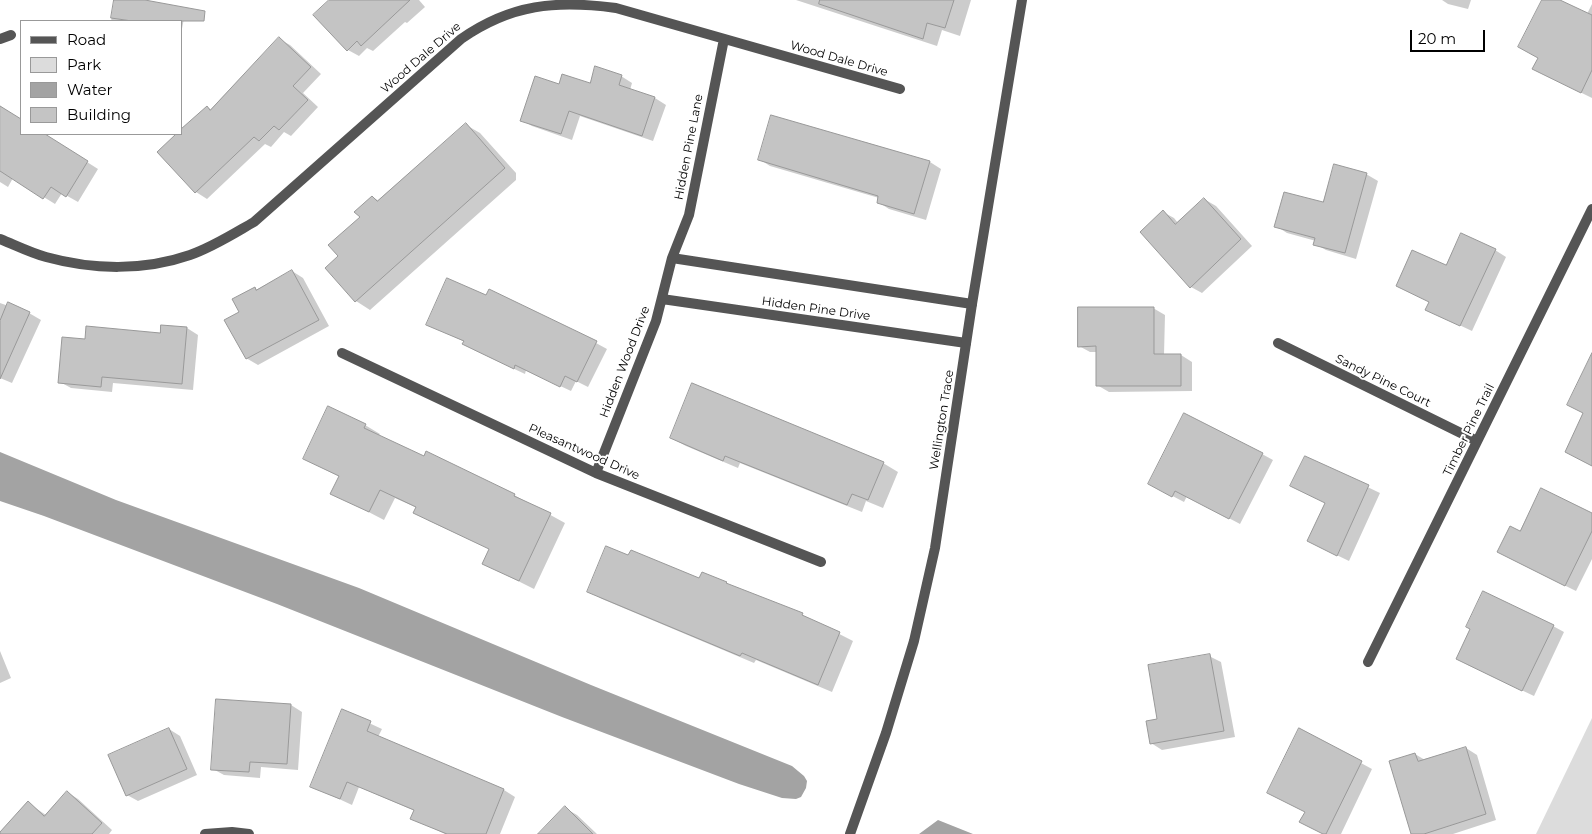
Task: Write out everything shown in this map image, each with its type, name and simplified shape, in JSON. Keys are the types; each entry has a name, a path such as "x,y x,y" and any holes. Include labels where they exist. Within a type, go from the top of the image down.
{"street":[{"name":"Wellington Trace","path":"850,834 886,733 916,632 935,548 972,304 1022,0"},
{"name":"Wood Dale Drive","path":"0,239 45,257 80,265 117,268 153,264 189,256 214,245 254,222 461,39 512,8 556,2 596,4 900,89"},
{"path":"0,39 11,35"},
{"name":"Hidden Pine Lane","path":"672,258 688,215 724,39"},
{"name":"Timber Pine Trail","path":"1368,662 1592,209"},
{"path":"672,258 972,304"},
{"name":"Hidden Wood Drive","path":"596,473 656,322 672,258"},
{"name":"Hidden Pine Drive","path":"662,299 966,343"},
{"name":"Sandy Pine Court","path":"1278,343 1477,442"},
{"name":"Pleasantwood Drive","path":"342,353 596,473 820,562"},
{"path":"205,834 232,832 249,834"}],"green space":[{"path":"1592,718 1592,834 1536,834"}],"water":[{"path":"0,452 116,500 359,588 591,685 792,766 804,776 807,781 806,788 801,797 796,799 782,798 739,784 562,717 277,604 0,501"},
{"path":"938,820 973,834 919,834"}],"building":[{"path":"114,0 145,0 205,11 204,21 125,20 111,18"},
{"path":"329,0 410,0 361,46 357,41 347,51 313,15"},
{"path":"820,0 954,0 945,28 927,23 923,39 819,4"},
{"path":"1542,0 1560,0 1592,15 1592,70 1581,93 1532,69 1538,58 1518,47"},
{"path":"279,37 311,67 293,86 308,100 279,130 274,126 259,141 254,137 195,193 157,152 175,135 182,135 182,128 207,106 210,110"},
{"path":"595,66 622,75 619,85 655,97 642,136 569,111 561,134 520,121 535,76 559,84 562,74 590,83"},
{"path":"0,106 20,118 20,135 47,135 88,161 66,197 51,187 43,199 0,171"},
{"path":"771,115 930,161 914,214 877,203 878,196 758,160"},
{"path":"466,123 505,168 355,302 325,268 338,256 328,245 360,217 354,212 372,196 377,201"},
{"path":"1334,164 1367,173 1345,253 1313,245 1315,238 1274,227 1284,192 1323,202"},
{"path":"1204,198 1241,239 1190,288 1140,232 1163,210 1175,224"},
{"path":"1461,233 1496,249 1460,326 1425,310 1429,302 1396,286 1412,250 1446,265"},
{"path":"292,270 319,320 246,359 224,320 239,312 232,299 255,287 256,290"},
{"path":"447,278 486,295 489,289 597,341 577,382 565,376 560,387 515,365 514,369 462,344 464,341 426,325"},
{"path":"8,302 30,312 0,379 0,321"},
{"path":"1078,307 1154,307 1154,354 1181,354 1181,386 1096,386 1096,346 1078,347"},
{"path":"161,325 187,327 182,384 102,377 101,387 58,383 62,337 85,339 86,326 160,333"},
{"path":"1592,353 1592,466 1565,452 1583,413 1567,405"},
{"path":"692,383 884,462 868,500 852,494 847,505 725,456 723,461 670,438"},
{"path":"328,406 366,424 364,428 424,456 426,451 551,513 519,581 482,564 489,549 413,513 416,507 380,490 369,512 330,494 339,476 303,459"},
{"path":"1184,413 1263,453 1229,519 1175,491 1172,497 1148,484"},
{"path":"1305,456 1369,485 1337,556 1307,541 1325,503 1290,486"},
{"path":"1541,488 1592,513 1592,531 1565,586 1497,552 1510,526 1520,531"},
{"path":"606,546 628,555 631,550 699,578 702,572 803,613 802,615 840,632 818,685 742,653 740,656 587,592"},
{"path":"1483,591 1554,625 1522,691 1456,659 1470,629 1466,627"},
{"path":"1210,654 1224,731 1150,744 1146,721 1157,719 1148,665"},
{"path":"216,699 291,704 287,764 250,762 249,772 211,770"},
{"path":"342,709 371,721 367,731 504,789 486,834 447,834 410,819 414,810 347,782 340,799 310,787"},
{"path":"169,728 187,769 126,796 108,755"},
{"path":"1299,728 1362,761 1326,834 1299,822 1305,812 1267,793"},
{"path":"1466,747 1486,814 1424,834 1411,834 1389,761 1415,753 1418,761"},
{"path":"67,791 102,823 92,834 0,834 28,801 44,816"},
{"path":"565,806 593,834 538,834"}]}
